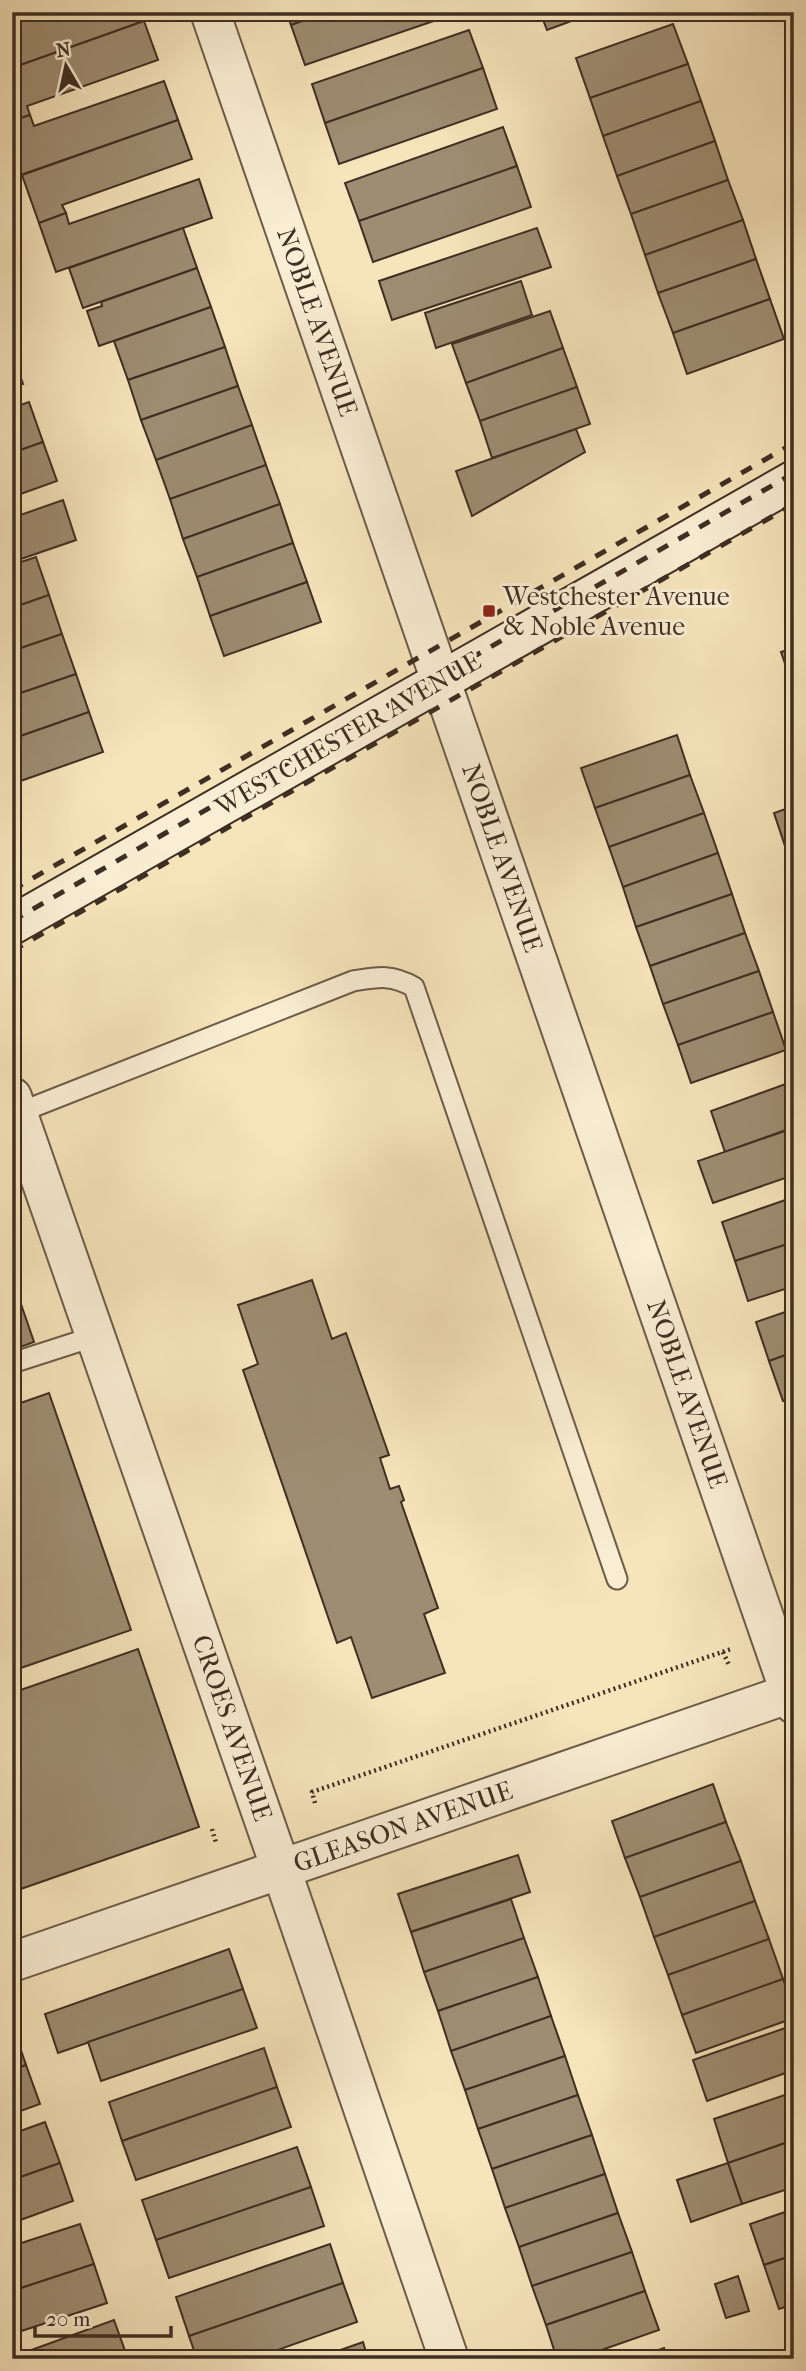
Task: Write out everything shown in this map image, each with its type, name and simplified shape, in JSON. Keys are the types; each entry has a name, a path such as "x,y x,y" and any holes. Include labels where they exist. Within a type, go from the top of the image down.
{"street":[{"name":"NOBLE AVENUE","path":"210,12 793,1697"},
{"name":"WESTCHESTER AVENUE","path":"12,925 794,480"},
{"name":"CROES AVENUE","path":"15,1105 449,2359"},
{"name":"GLEASON AVENUE","path":"12,1962 793,1697"}],"lane":[{"path":"15,1105 353,981 399,979 414,987 617,1579"},
{"path":"12,1363 96,1336"}],"path":[{"path":"314,1803 312,1792 723,1652 729,1665"},
{"path":"212,1829 216,1843"}],"building":[{"path":"42,12 141,12 144,21 12,68 12,23"},
{"path":"286,12 327,12 291,25"},
{"path":"327,12 460,12 305,65 291,25"},
{"path":"540,12 596,12 547,30"},
{"path":"144,21 158,60 27,106 30,115 12,121 12,68"},
{"path":"673,24 688,64 590,98 576,58"},
{"path":"469,30 483,68 325,123 312,84"},
{"path":"688,64 701,101 603,136 590,98"},
{"path":"483,68 497,109 339,164 325,123"},
{"path":"164,81 178,120 12,178 12,121 30,115 34,126"},
{"path":"701,101 715,141 617,176 603,136"},
{"path":"178,120 192,159 62,205 66,213 39,223 22,175"},
{"path":"503,127 517,166 359,221 345,183"},
{"path":"715,141 728,180 631,214 617,176"},
{"path":"517,166 531,207 373,262 359,221"},
{"path":"199,179 212,218 56,272 39,223 66,213 69,224"},
{"path":"728,180 743,220 645,255 631,214"},
{"path":"743,220 756,259 658,293 645,255"},
{"path":"183,228 197,268 83,308 69,268"},
{"path":"537,228 551,267 392,320 379,281"},
{"path":"756,259 770,299 673,333 658,293"},
{"path":"197,268 211,307 99,346 87,311 102,306 101,302"},
{"path":"521,281 532,315 436,348 425,313"},
{"path":"770,299 784,339 687,374 673,333"},
{"path":"211,307 225,347 128,380 114,341"},
{"path":"550,311 563,348 466,383 452,344"},
{"path":"225,347 238,386 141,420 128,380"},
{"path":"563,348 577,387 480,421 466,383"},
{"path":"12,353 23,384 12,388"},
{"path":"238,386 252,425 156,460 141,420"},
{"path":"577,387 590,424 492,458 480,421"},
{"path":"29,402 43,442 12,453 12,408"},
{"path":"252,425 266,465 170,499 156,460"},
{"path":"576,429 585,452 472,516 456,471"},
{"path":"43,442 57,481 12,497 12,453"},
{"path":"266,465 280,504 183,539 170,499"},
{"path":"63,500 76,540 12,562 12,518"},
{"path":"280,504 293,543 197,577 183,539"},
{"path":"293,543 307,582 210,616 197,577"},
{"path":"36,557 49,595 12,608 12,565"},
{"path":"307,582 321,622 224,656 210,616"},
{"path":"49,595 62,634 12,651 12,608"},
{"path":"62,634 76,674 12,696 12,651"},
{"path":"794,648 794,690 781,652"},
{"path":"76,674 89,712 12,739 12,696"},
{"path":"89,712 103,752 12,784 12,739"},
{"path":"677,735 690,775 595,808 581,768"},
{"path":"690,775 704,813 609,847 595,808"},
{"path":"794,806 794,856 789,858 774,813"},
{"path":"704,813 718,853 623,887 609,847"},
{"path":"718,853 732,894 636,927 623,887"},
{"path":"732,894 745,933 650,966 636,927"},
{"path":"745,933 759,971 663,1004 650,966"},
{"path":"759,971 773,1012 678,1045 663,1004"},
{"path":"773,1012 786,1050 691,1083 678,1045"},
{"path":"794,1081 794,1127 725,1152 711,1111"},
{"path":"794,1128 794,1175 713,1203 698,1161"},
{"path":"794,1197 794,1242 735,1261 722,1222"},
{"path":"794,1242 794,1286 748,1301 735,1261"},
{"path":"12,1278 34,1342 12,1350"},
{"path":"312,1280 332,1339 346,1333 389,1455 380,1458 390,1489 399,1486 404,1500 401,1502 438,1608 424,1614 445,1673 372,1698 351,1637 337,1643 243,1370 258,1364 238,1305"},
{"path":"794,1309 794,1352 769,1361 756,1322"},
{"path":"794,1352 794,1398 783,1401 769,1361"},
{"path":"49,1393 131,1630 12,1671 12,1406"},
{"path":"138,1649 199,1827 12,1892 12,1693"},
{"path":"713,1784 726,1822 625,1858 612,1821"},
{"path":"726,1822 741,1861 640,1897 625,1858"},
{"path":"518,1855 530,1892 411,1932 398,1894"},
{"path":"741,1861 755,1901 654,1937 640,1897"},
{"path":"511,1899 524,1938 424,1972 411,1932"},
{"path":"755,1901 769,1939 668,1975 654,1937"},
{"path":"524,1938 538,1977 438,2011 424,1972"},
{"path":"769,1939 783,1979 682,2015 668,1975"},
{"path":"229,1949 243,1989 58,2053 45,2014"},
{"path":"538,1977 551,2016 451,2051 438,2011"},
{"path":"783,1979 794,2008 794,2018 696,2053 682,2015"},
{"path":"243,1989 257,2028 101,2081 88,2042"},
{"path":"551,2016 565,2056 465,2090 451,2051"},
{"path":"794,2025 794,2070 707,2101 693,2060"},
{"path":"12,2028 26,2065 12,2070"},
{"path":"264,2048 277,2087 122,2141 109,2102"},
{"path":"565,2056 578,2095 478,2129 465,2090"},
{"path":"26,2065 40,2104 12,2114 12,2070"},
{"path":"277,2087 291,2127 136,2180 122,2141"},
{"path":"794,2092 794,2140 728,2163 714,2119"},
{"path":"578,2095 592,2135 492,2169 478,2129"},
{"path":"45,2122 60,2163 12,2180 12,2134"},
{"path":"592,2135 605,2174 505,2208 492,2169"},
{"path":"794,2140 794,2187 742,2204 728,2163"},
{"path":"297,2147 311,2187 156,2240 142,2200"},
{"path":"60,2163 73,2201 12,2223 12,2180"},
{"path":"728,2163 742,2204 691,2222 677,2180"},
{"path":"605,2174 618,2213 519,2247 505,2208"},
{"path":"311,2187 324,2226 169,2278 156,2240"},
{"path":"794,2209 794,2255 764,2265 750,2224"},
{"path":"618,2213 632,2252 532,2286 519,2247"},
{"path":"80,2224 94,2264 12,2291 12,2246"},
{"path":"330,2244 343,2283 189,2336 176,2297"},
{"path":"632,2252 645,2291 546,2325 532,2286"},
{"path":"794,2255 794,2304 779,2309 764,2265"},
{"path":"94,2264 107,2303 12,2334 12,2291"},
{"path":"738,2276 749,2311 726,2318 715,2284"},
{"path":"343,2283 357,2322 252,2359 197,2359 189,2336"},
{"path":"645,2291 659,2330 576,2359 557,2359 546,2325"},
{"path":"114,2320 128,2359 12,2359 12,2357"},
{"path":"794,2324 794,2349 786,2327"},
{"path":"363,2342 368,2359 315,2359"},
{"path":"664,2348 668,2359 633,2359"}],"railway":[{"path":"12,890 794,443"},
{"path":"12,921 794,473"},
{"path":"12,951 794,504"}],"place":[{"name":"Westchester Avenue & Noble Avenue","path":"489,611"}]}
